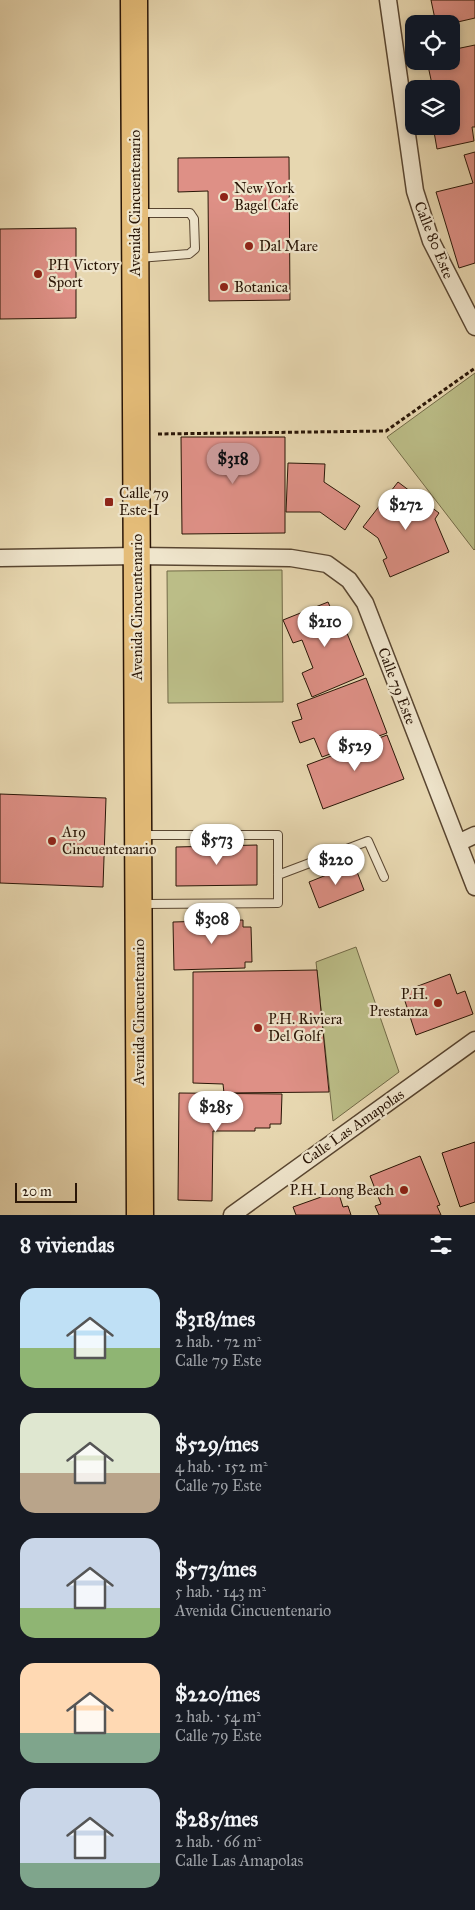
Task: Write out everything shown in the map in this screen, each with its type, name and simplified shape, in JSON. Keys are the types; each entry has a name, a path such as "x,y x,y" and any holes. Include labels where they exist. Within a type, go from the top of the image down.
{"main road":[{"name":"Avenida Cincuentenario","path":"134,0 140,1215"}],"street":[{"name":"Calle 80 Este","path":"388,0 415,191 432,241 475,326"},
{"name":"Calle 79 Este","path":"0,558 137,556 291,558 327,564 349,580 365,603 475,887"},
{"path":"458,843 475,835"},
{"name":"Calle Las Amapolas","path":"232,1215 475,1040"}],"lane":[{"path":"134,213 184,212 190,214 194,219 195,249 189,254 135,259"},
{"path":"138,835 278,835 278,903 139,904"},
{"path":"278,874 368,841 384,877"}],"path":[{"path":"158,434 386,431 475,368"}],"green space":[{"path":"475,373 475,549 474,550 387,437"},
{"path":"282,570 283,702 168,703 167,571"},
{"path":"356,947 399,1072 333,1121 316,962"}],"building":[{"path":"431,0 475,0 475,18 460,21 460,15 434,15"},
{"path":"475,45 475,127 472,127 474,141 437,149 435,135 460,135 460,80 431,80 429,70 460,70 460,48"},
{"path":"475,152 475,263 459,268 436,192 473,183 464,155"},
{"name":"Dal Mare","path":"289,157 290,300 209,301 208,191 178,192 178,158"},
{"name":"PH Victory Sport","path":"76,228 76,318 0,319 0,229"},
{"path":"181,437 285,437 285,533 182,534"},
{"path":"288,463 325,464 324,482 360,506 345,530 320,512 286,512"},
{"path":"398,482 439,513 435,519 449,552 390,577 383,560 387,558 378,538 363,527"},
{"path":"328,602 333,613 338,611 364,675 312,697 302,673 313,668 302,640 293,643 283,620"},
{"path":"366,678 387,733 322,757 314,738 300,743 292,722 302,719 297,704"},
{"path":"387,735 404,779 323,809 307,765"},
{"name":"A19 Cincuentenario","path":"0,794 106,798 103,887 0,883"},
{"path":"257,845 257,885 176,886 176,847"},
{"path":"354,864 364,890 319,908 309,882"},
{"path":"243,920 243,927 251,927 252,962 245,962 245,968 174,970 173,922"},
{"name":"P.H. Riviera Del Golf","path":"317,970 329,1092 224,1093 223,1084 193,1083 193,972"},
{"name":"P.H. Prestanza","path":"450,974 457,994 465,991 473,1014 416,1035 402,992"},
{"path":"179,1093 282,1094 281,1124 270,1124 270,1128 255,1128 255,1131 213,1131 212,1201 178,1200"},
{"path":"475,1142 475,1202 460,1207 442,1153"},
{"name":"P.H. Long Beach","path":"420,1156 440,1205 437,1206 441,1215 379,1215 375,1206 381,1204 370,1176"},
{"path":"338,1191 343,1207 348,1206 351,1215 296,1215 293,1207"}],"place":[{"name":"New York Bagel Cafe","path":"224,197"},
{"name":"Dal Mare","path":"249,246"},
{"name":"PH Victory Sport","path":"38,274"},
{"name":"Botanica","path":"224,287"},
{"name":"Calle 79 Este-I","path":"109,502"},
{"name":"A19 Cincuentenario","path":"52,841"},
{"name":"P.H. Prestanza","path":"438,1003"},
{"name":"P.H. Riviera Del Golf","path":"258,1028"},
{"name":"P.H. Long Beach","path":"404,1190"}]}
